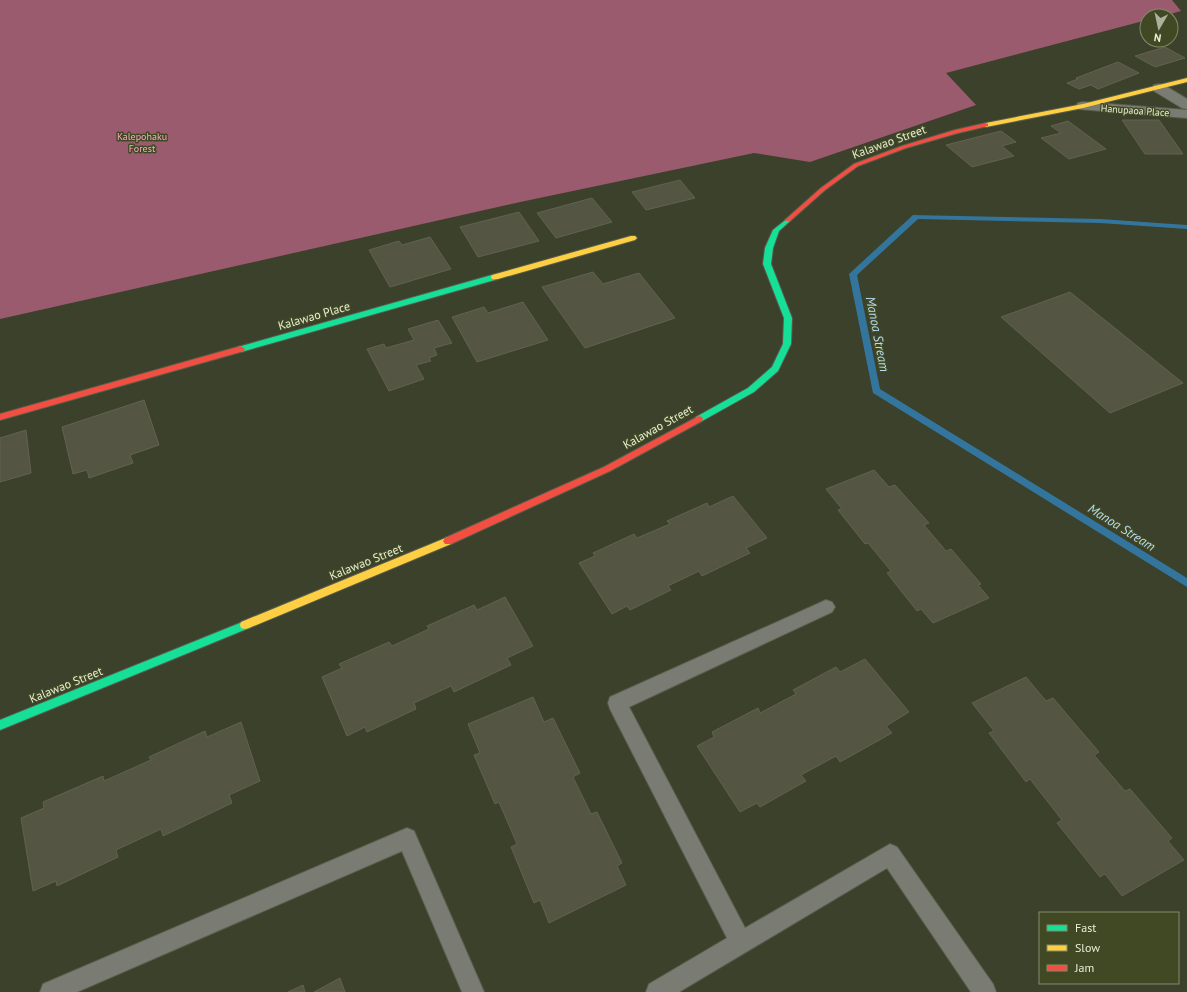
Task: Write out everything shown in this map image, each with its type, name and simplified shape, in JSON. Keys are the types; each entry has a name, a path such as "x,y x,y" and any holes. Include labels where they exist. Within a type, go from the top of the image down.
{"street":[{"name":"Kalawao Street","path":"0,725 445,543 607,469 751,390 775,369 787,344 788,318 769,272 767,255 776,230 824,189 856,165 904,147 957,131 1083,106 1187,80"},
{"path":"1159,88 1187,104"},
{"name":"Hanupaoa Place","path":"1083,106 1187,114"},
{"name":"Kalawao Place","path":"0,417 633,238"}],"lane":[{"path":"741,943 617,703 826,607"},
{"path":"51,992 407,838 473,992"},
{"path":"657,992 890,854 985,992"}],"green space":[{"name":"Kalepohaku Forest","path":"0,0 1172,0 1179,8 1139,8 1139,22 946,73 976,105 810,162 754,153 525,201 0,319"}],"building":[{"path":"1162,48 1167,48 1185,58 1155,67 1135,56"},
{"path":"1118,62 1139,73 1098,89 1091,85 1079,89 1067,83 1078,79 1076,78"},
{"path":"1122,120 1159,120 1183,154 1145,154"},
{"path":"1068,121 1106,149 1069,159 1041,138 1061,133 1051,126"},
{"path":"1001,131 1016,142 1002,146 1014,156 972,167 946,145"},
{"path":"680,180 695,198 646,210 632,192"},
{"path":"592,198 612,222 556,238 537,213"},
{"path":"519,212 539,241 478,257 460,227"},
{"path":"430,237 451,269 390,287 369,250 399,241 402,245"},
{"path":"593,272 603,284 639,273 675,318 585,348 542,287"},
{"path":"1070,292 1183,383 1110,413 1001,317"},
{"path":"523,302 548,340 477,362 452,317 484,307 488,313"},
{"path":"438,320 452,343 434,348 437,355 429,358 431,361 416,365 424,379 389,391 367,349 384,344 386,348 414,340 408,329"},
{"path":"144,400 159,445 130,455 133,463 89,478 87,470 73,474 62,427"},
{"path":"26,430 31,473 0,482 0,438"},
{"path":"874,470 889,487 895,485 929,523 924,525 946,551 951,549 981,584 978,585 989,598 933,623 921,609 917,611 887,573 891,571 868,543 865,544 838,510 842,509 826,489"},
{"path":"733,496 767,538 746,548 750,553 702,576 699,571 668,586 671,590 630,610 627,606 612,614 579,563 595,556 593,553 634,534 637,538 670,524 667,521 707,503 709,507"},
{"path":"505,597 533,646 507,658 511,665 454,692 451,686 414,703 416,709 367,732 365,727 347,736 322,677 342,668 339,664 389,642 392,646 429,629 427,626 474,605 477,610"},
{"path":"865,659 909,712 886,726 892,733 840,762 836,756 801,775 806,781 760,807 757,803 740,812 697,746 714,737 712,732 758,708 760,713 796,694 793,690 836,667 840,672"},
{"path":"1026,677 1046,701 1053,698 1099,752 1094,755 1125,791 1130,789 1172,838 1168,841 1184,860 1122,896 1105,874 1100,877 1057,823 1062,820 1030,779 1026,782 989,733 994,731 972,703"},
{"path":"533,697 544,722 553,718 580,773 573,777 591,814 597,812 622,863 617,866 626,885 549,923 540,900 534,903 511,847 517,844 499,802 495,804 474,755 480,753 468,724"},
{"path":"241,722 260,781 229,795 232,803 163,836 161,829 116,850 118,857 57,886 56,881 33,891 21,818 44,808 43,802 103,776 104,781 151,760 149,757 205,731 207,737"},
{"path":"340,978 345,992 314,992"},
{"path":"303,985 305,992 288,992"}],"waterway":[{"name":"Manoa Stream","path":"1187,227 1100,221 916,217 853,274 876,391 1187,583"}],"traffic: fast":[{"path":"699,419 751,390 775,369 787,344 788,318 767,264 769,248 776,230 788,220"},
{"path":"241,349 495,277"},
{"path":"0,725 245,625"}],"traffic: slow":[{"path":"986,125 1083,106 1187,80"},
{"path":"495,277 633,238"},
{"path":"245,625 448,541"}],"traffic: jam":[{"path":"788,220 823,189 856,165 904,147 957,131 986,125"},
{"path":"0,417 241,349"},
{"path":"448,541 607,469 699,419"}]}
